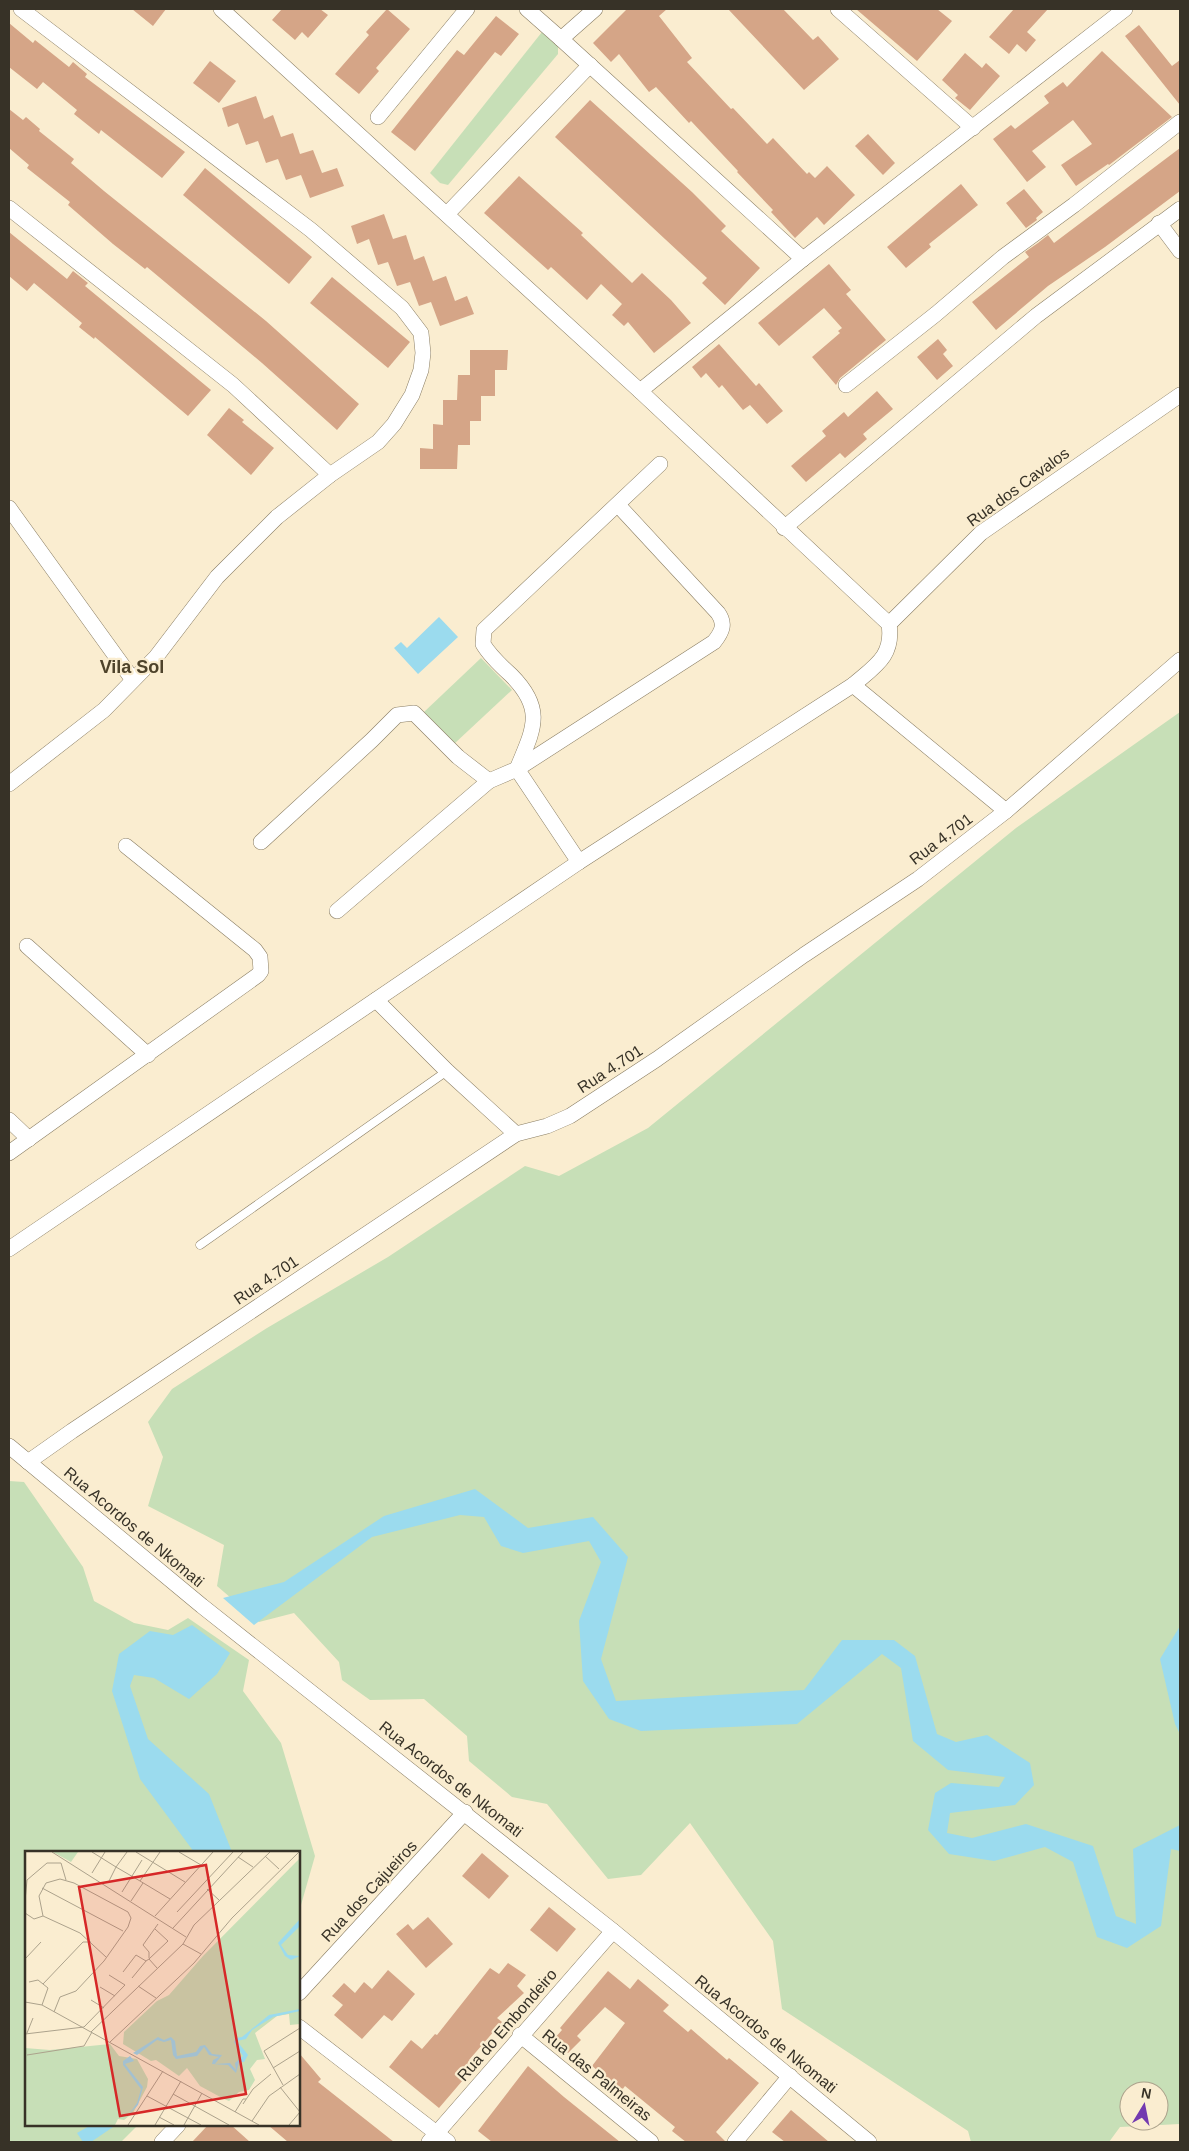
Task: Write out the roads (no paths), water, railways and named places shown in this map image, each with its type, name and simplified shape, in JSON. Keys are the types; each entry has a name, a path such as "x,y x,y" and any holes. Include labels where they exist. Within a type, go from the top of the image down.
{"street":[{"path":"9,784 104,710 156,657 217,577 277,517 330,475 378,442 394,424 412,395 421,370 423,353 421,333 415,322 402,308 311,230 22,9"},
{"path":"9,1249 579,862 853,685 883,660 891,636 888,624 784,528 640,390 448,213 221,9"},
{"path":"378,118 467,9"},
{"path":"527,9 803,259"},
{"path":"561,39 595,9"},
{"path":"838,9 973,128"},
{"path":"640,390 803,259 1126,9"},
{"path":"448,213 590,65"},
{"path":"846,385 936,314 1003,257 1074,206 1180,122"},
{"path":"9,208 232,385 330,475"},
{"path":"784,528 1036,316 1180,209"},
{"path":"1159,223 1180,251"},
{"name":"Rua dos Cavalos","path":"888,624 981,533 1180,394"},
{"path":"517,769 534,722 533,706 522,686 483,644 484,630 660,464"},
{"path":"338,911 489,781 517,769 677,668 714,642 721,633 722,621 718,612 618,505"},
{"path":"9,508 13,519 133,680"},
{"name":"Rua 4.701","path":"28,1462 516,1134 547,1126 570,1116 657,1059 804,955 918,879 1006,811 1180,660"},
{"path":"853,685 1006,811"},
{"path":"261,842 397,715 402,713 414,713 458,757 489,781"},
{"path":"517,769 579,862"},
{"path":"9,1153 258,976 262,964 254,950 126,846"},
{"path":"27,946 148,1055"},
{"path":"376,1000 447,1071 516,1134"},
{"path":"9,1120 29,1139"},
{"name":"Rua Acordos de Nkomati","path":"9,1446 248,1643 465,1812 613,1931 869,2142"},
{"name":"Rua dos Cajueiros","path":"300,1992 465,1812"},
{"name":"Rua do Embondeiro","path":"438,2139 520,2035 613,1931"},
{"path":"300,2028 438,2139"},
{"name":"Rua das Palmeiras","path":"520,2035 651,2142"},
{"path":"735,2142 790,2076"},
{"path":"162,2142 177,2126"}],"lane":[{"path":"200,1245 447,1071"}],"water":[{"path":"439,617 458,637 418,674 394,648 401,642 407,648"},
{"path":"475,1489 528,1528 593,1517 628,1557 601,1659 616,1701 804,1690 842,1640 894,1640 915,1656 937,1734 956,1742 987,1735 1030,1763 1034,1785 1015,1805 950,1813 947,1833 972,1838 1026,1824 1093,1846 1116,1916 1136,1924 1133,1849 1180,1825 1180,1851 1171,1849 1161,1926 1127,1948 1097,1937 1073,1862 1045,1847 994,1861 949,1854 928,1830 935,1793 951,1783 999,1787 1005,1777 948,1770 913,1741 901,1668 882,1654 797,1724 641,1731 609,1719 583,1681 579,1621 601,1562 589,1541 523,1553 501,1546 484,1517 460,1515 372,1537 254,1625 223,1598 284,1582 384,1516"},
{"path":"192,1625 230,1653 217,1674 189,1699 154,1678 134,1675 130,1686 148,1739 209,1794 232,1851 193,1851 140,1779 112,1691 119,1654 150,1631 173,1635"},
{"path":"1180,1626 1180,1734 1175,1724 1160,1659"},
{"path":"89,2126 115,2126 91,2142 83,2142 77,2133"}],"district":[{"name":"Vila Sol","path":"132,667"}]}
